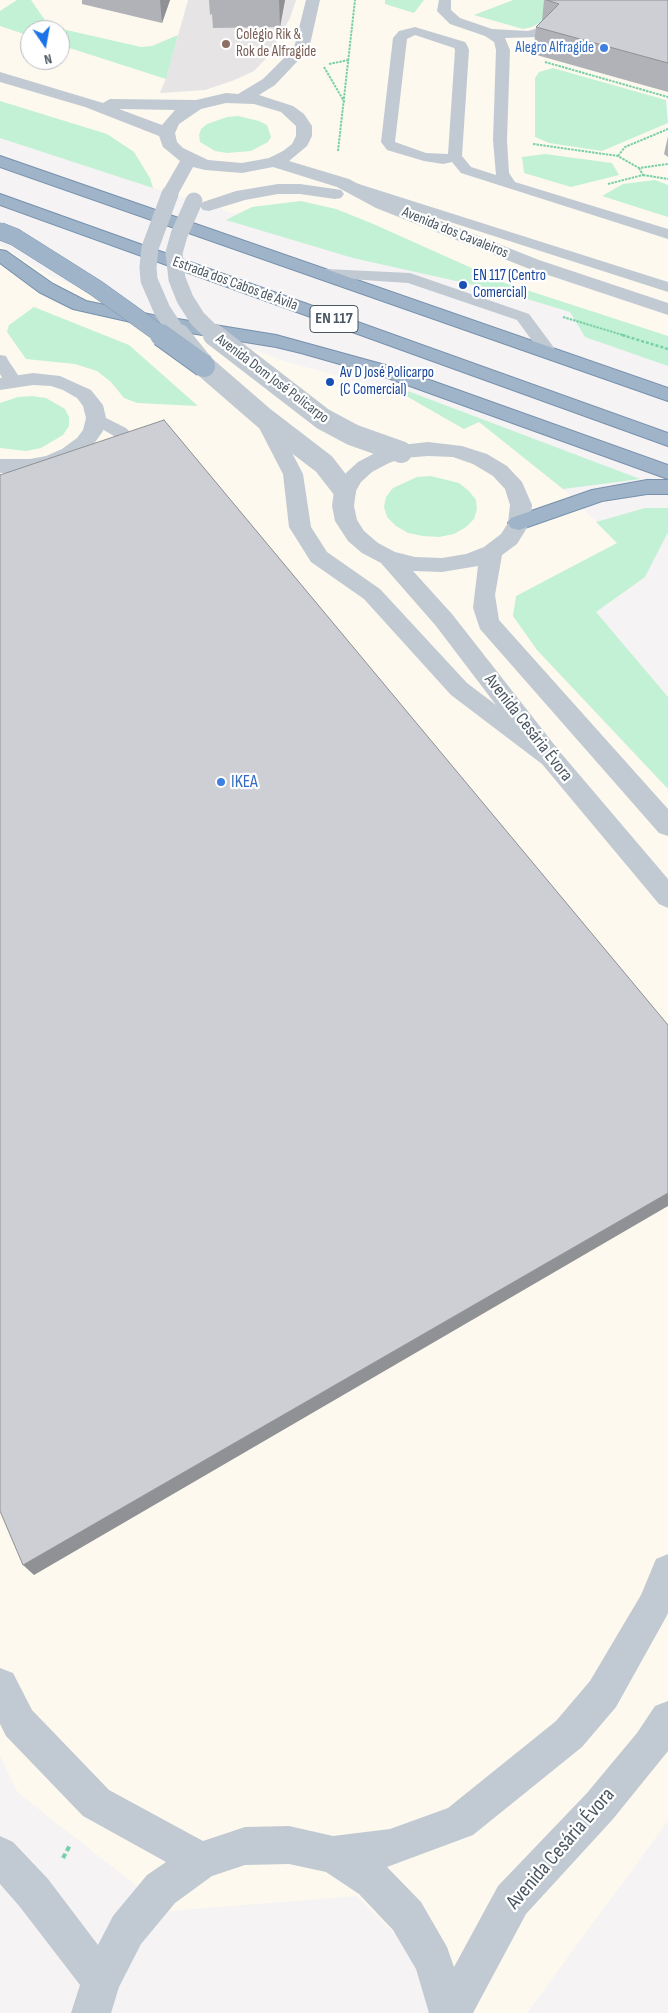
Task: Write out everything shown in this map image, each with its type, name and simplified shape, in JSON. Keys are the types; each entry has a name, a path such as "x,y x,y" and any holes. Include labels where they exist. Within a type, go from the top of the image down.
{"highway":[{"name":"EN 117","path":"0,161 668,394"},
{"name":"Estrada dos Cabos de Ávila","path":"0,199 668,440"},
{"path":"0,231 15,237 96,288 204,366"},
{"path":"0,255 46,288 80,305 153,321 276,341 389,372 668,472"},
{"path":"519,523 576,502 620,492 668,487"}],"street":[{"path":"242,98 269,82 301,49 313,0"},
{"path":"0,77 91,104 167,133"},
{"path":"202,204 218,185 289,154 299,146 304,136 304,126 298,117 272,102 242,98 210,101 196,105 181,113 171,122 167,133 169,143 176,152 189,159 223,168 267,163"},
{"path":"91,104 196,105"},
{"name":"Avenida Dom José Policarpo","path":"189,159 170,194 150,248 148,267 150,280 162,310 182,340 204,366 264,418 324,464 345,491"},
{"name":"Avenida dos Cavaleiros","path":"267,163 343,183 382,204 533,264 668,309"},
{"path":"202,204 278,189 322,191 382,204"},
{"name":"Avenida Dom José Policarpo","path":"202,204 179,235 174,253 177,278 184,298 197,318 222,343 324,419 352,435 401,452"},
{"path":"0,466 30,466 51,462 69,454 84,443 93,431 96,418 93,405 84,394 70,386 46,380 6,382"},
{"path":"264,418 293,474 300,527 319,557 372,594 459,689 551,758"},
{"path":"428,449 455,451 480,459 500,471 515,487 521,505 519,523 509,539 492,552 469,561 442,565 415,564 389,558 370,548 346,522 343,506 345,491 353,478 365,467 401,452 428,449"},
{"name":"Avenida Cesária Évora","path":"492,552 484,595 484,608 488,623 668,826"},
{"name":"Avenida Cesária Évora","path":"389,558 444,620 551,758 668,897"},
{"path":"333,1855 390,1848 460,1822 569,1734 603,1694 653,1607 668,1571"},
{"path":"0,1686 19,1722 96,1803 202,1861"},
{"name":"Avenida Cesária Évora","path":"450,2013 512,1900 600,1806 650,1746 668,1719"},
{"path":"96,1997 127,1930 161,1889 202,1861 245,1846 289,1845 333,1855 373,1880 408,1916 433,1962 450,2013"},
{"path":"0,1855 34,1892 96,1997"}],"lane":[{"path":"415,31 444,0"},
{"path":"444,0 444,11 455,21 501,40 527,48"},
{"path":"501,40 549,29"},
{"path":"454,157 443,160 424,157 392,146 388,142 400,38 404,34 415,31 460,45 462,50 454,157 466,170 668,234"},
{"path":"501,40 542,45"},
{"path":"501,40 500,140 502,174 510,185"},
{"path":"343,183 668,287"},
{"path":"325,274 410,278 523,317 550,353"},
{"path":"0,360 6,382"},
{"path":"96,418 120,432 144,456"}],"path":[{"path":"501,40 668,97"},
{"path":"345,103 323,64 349,60"},
{"path":"618,156 626,147 668,129"},
{"path":"500,140 618,156 639,168 668,164"},
{"path":"643,175 668,179"}],"shaded area":[{"path":"0,0 668,0 668,336 505,283 371,223 301,201 252,207 236,214 153,188 150,178 107,134 0,101"},
{"name":"Colégio Rik & Rok de Alfragide","path":"188,0 296,0 290,18 270,54 254,71 205,90 160,93"},
{"path":"0,245 50,276 287,362 401,393 464,429 479,422 554,480 618,543 517,596 513,616 537,650 668,789 668,1821 527,2013 473,2013 357,1896 169,1911 18,1793 0,1756"}],"green space":[{"path":"17,0 31,0 45,20 20,20 20,33 0,26 0,11"},
{"path":"385,0 424,0 414,13 385,4"},
{"path":"513,0 582,0 532,27 523,29 474,15"},
{"path":"70,31 141,47 152,46 178,35 166,79 70,48"},
{"path":"553,68 666,100 668,123 602,151 549,143 535,137 535,78 539,72"},
{"path":"0,101 107,134 134,152 150,178 153,188 0,138"},
{"path":"238,116 267,125 271,137 268,142 251,151 227,153 215,151 200,142 199,135 201,129 207,124 227,117"},
{"path":"545,154 612,163 619,175 571,187 524,173 522,157"},
{"path":"655,180 668,185 668,217 602,196 623,184"},
{"path":"301,201 336,209 371,223 505,283 668,336 668,366 585,337 570,312 501,291 353,258 226,220 252,207"},
{"path":"34,307 129,345 198,406 137,403 124,398 111,382 97,371 75,364 26,359 7,332 9,325"},
{"path":"405,390 640,479 563,489 479,422 464,429 401,393"},
{"path":"18,397 46,398 65,409 69,417 69,426 63,435 41,448 26,451 0,448 0,403"},
{"path":"431,476 459,483 476,500 477,509 474,519 466,527 454,534 439,537 408,533 396,526 387,517 384,507 386,497 393,488 417,477"},
{"path":"645,508 668,508 668,532 645,577 596,612 668,697 668,789 537,650 513,616 516,596 617,543 596,522"}],"building":[{"path":"547,0 668,0 668,63 536,27 559,4"},
{"name":"IKEA","path":"164,420 668,1025 668,1193 23,1565 0,1511 0,475"}],"place":[{"name":"Colégio Rik & Rok de Alfragide","path":"226,44"},
{"name":"Alegro Alfragide","path":"604,48"},
{"name":"EN 117 (Centro Comercial)","path":"463,285"},
{"name":"Av D José Policarpo (C Comercial)","path":"330,382"},
{"name":"IKEA","path":"221,782"}]}
